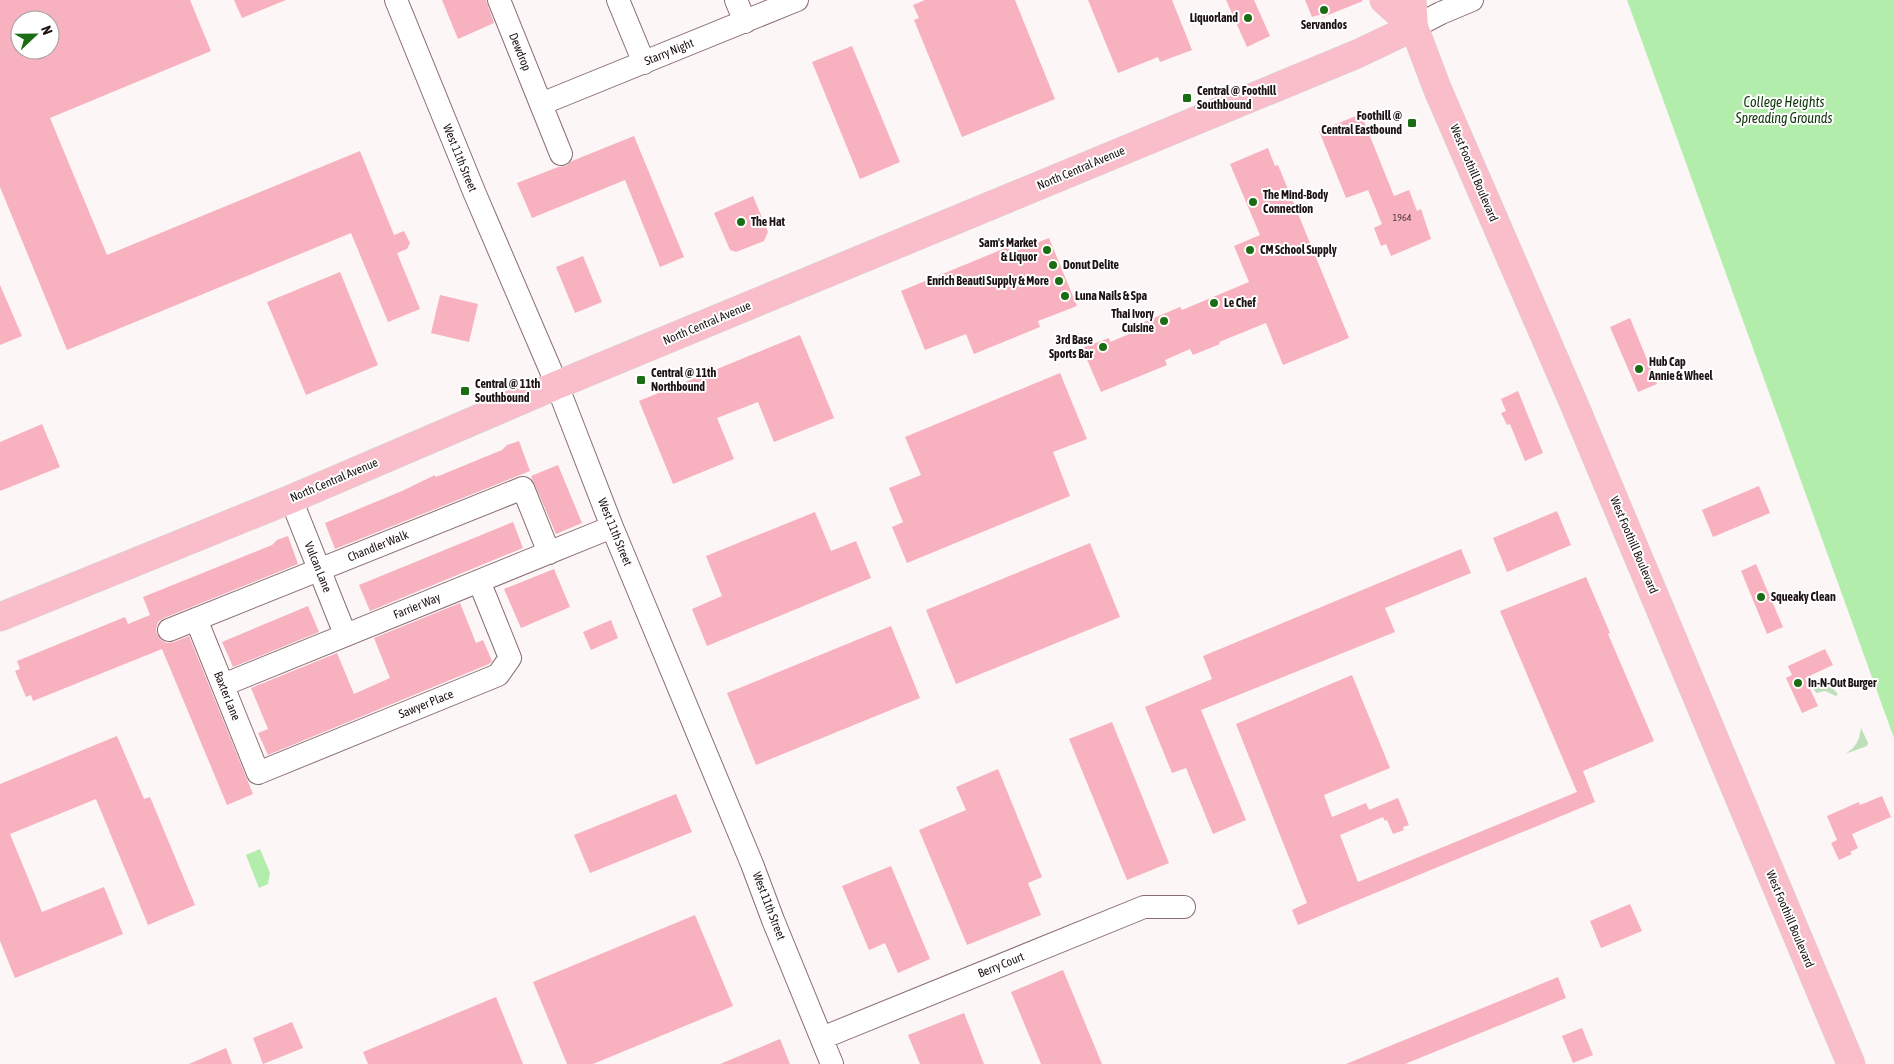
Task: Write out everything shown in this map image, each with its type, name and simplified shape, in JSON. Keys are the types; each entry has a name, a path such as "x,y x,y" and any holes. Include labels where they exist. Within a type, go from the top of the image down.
{"main road":[{"name":"West Foothill Boulevard","path":"1384,0 1414,27"},
{"name":"West Foothill Boulevard","path":"1412,0 1414,27 1437,88 1578,413 1851,1064"},
{"name":"North Central Avenue","path":"0,617 290,499 557,385 1358,54 1414,27"}],"street":[{"name":"West 11th Street","path":"396,0 478,202 557,385 612,527 749,856 832,1064"},
{"name":"Dewdrop","path":"499,0 561,154"},
{"path":"618,0 644,63"},
{"path":"736,0 745,22"},
{"name":"Starry Night","path":"541,104 797,0"},
{"path":"1414,27 1440,13 1472,0"},
{"name":"Chandler Walk","path":"169,630 523,488 549,553"},
{"name":"Vulcan Lane","path":"290,499 345,634"},
{"name":"Farrier Way","path":"223,685 612,527"},
{"name":"Sawyer Place","path":"258,773 498,675 510,658 479,581"},
{"name":"Baxter Lane","path":"196,619 258,773"},
{"name":"Berry Court","path":"822,1038 1144,907 1184,906"}],"shaded area":[{"path":"1816,679 1827,683 1838,694 1836,696 1825,691 1816,693 1810,681"},
{"path":"1861,728 1868,743 1867,746 1845,754 1857,743"}],"water":[{"name":"College Heights Spreading Grounds","path":"1627,0 1894,0 1894,738"},
{"path":"260,849 270,873 268,884 259,888 246,855"}],"building":[{"path":"0,0 190,0 211,51 50,118 107,255 360,151 394,235 404,231 410,243 407,249 397,253 420,309 388,322 351,233 67,350 0,187"},
{"path":"234,0 286,0 242,18"},
{"path":"442,0 486,0 494,23 458,39"},
{"path":"925,0 1015,0 1055,99 962,137 914,20 919,18 913,5"},
{"path":"1088,0 1172,0 1192,50 1160,62 1158,57 1118,73"},
{"name":"Liquorland","path":"1226,0 1254,0 1270,36 1247,47"},
{"name":"Servandos","path":"1305,0 1363,1 1323,17 1322,14 1312,17"},
{"path":"852,46 900,162 860,179 812,62"},
{"path":"1361,114 1394,196 1409,190 1417,211 1421,209 1431,239 1391,256 1386,244 1381,246 1374,228 1382,224 1368,190 1346,198 1319,131"},
{"path":"634,136 684,257 660,267 625,180 532,218 517,183 558,167 566,166 572,161"},
{"path":"1268,148 1275,166 1278,165 1349,338 1283,365 1266,323 1193,355 1190,349 1165,360 1167,365 1101,392 1082,348 1109,338 1110,342 1144,328 1142,323 1180,307 1182,310 1249,282 1234,246 1260,235 1230,164"},
{"name":"The Hat","path":"753,196 768,232 764,241 736,252 730,250 714,213"},
{"path":"1049,238 1077,306 1038,321 1040,327 974,354 966,334 925,350 901,291 1008,247 1011,253"},
{"path":"583,256 602,302 575,313 556,267"},
{"path":"340,272 378,365 306,395 267,302"},
{"path":"0,285 22,336 0,345"},
{"path":"440,295 478,304 469,342 431,333"},
{"path":"1630,318 1657,384 1638,392 1610,327"},
{"path":"800,335 834,418 774,442 758,402 717,418 734,459 673,484 639,401"},
{"path":"1060,373 1087,439 1053,452 1070,496 907,563 892,527 903,522 889,488 921,475 905,437"},
{"path":"1518,391 1543,453 1525,461 1510,424 1507,425 1501,413 1506,411 1501,399"},
{"path":"42,424 60,467 0,491 0,442"},
{"path":"519,441 530,471 335,549 325,523 435,475 435,477 441,475 502,450 507,445"},
{"path":"558,465 582,523 556,534 531,476"},
{"path":"1759,486 1770,513 1713,537 1702,510"},
{"path":"1557,511 1571,545 1507,572 1493,538"},
{"path":"815,512 831,551 856,541 871,578 707,646 692,609 722,596 706,556"},
{"path":"513,522 523,548 370,611 359,585"},
{"path":"288,536 298,564 164,618 158,622 156,629 161,640 167,643 189,636 253,794 227,805 162,649 33,701 31,695 26,697 15,671 20,669 17,661 125,617 128,624 150,615 143,597 272,545 277,540"},
{"path":"1090,543 1120,617 956,684 926,610"},
{"path":"1461,549 1471,573 1385,608 1395,632 1201,710 1246,820 1213,834 1186,768 1172,773 1145,707 1212,679 1203,656"},
{"name":"Squeaky Clean","path":"1756,564 1783,627 1767,634 1741,571"},
{"path":"554,569 570,607 521,628 504,589"},
{"path":"1586,577 1610,633 1608,634 1654,741 1583,771 1595,802 1298,925 1292,910 1307,903 1236,724 1352,675 1390,768 1324,795 1332,817 1366,803 1369,810 1398,798 1409,825 1403,827 1404,830 1393,834 1387,820 1385,821 1383,817 1340,835 1358,882 1577,792 1500,611"},
{"path":"460,603 476,643 483,640 492,661 489,664 268,755 258,733 268,729 251,688 337,653 354,694 390,678 374,638"},
{"path":"308,606 319,632 233,667 222,642"},
{"path":"611,620 618,638 591,650 583,632"},
{"path":"891,626 920,698 756,765 727,693"},
{"name":"In-N-Out Burger","path":"1825,649 1833,665 1805,678 1818,706 1802,713 1786,678 1792,675 1788,666"},
{"path":"1112,722 1169,863 1127,880 1069,739"},
{"path":"117,736 144,799 150,797 195,905 148,925 96,799 10,834 42,912 104,887 123,934 15,978 0,941 0,784"},
{"path":"998,769 1042,877 1028,883 1041,915 967,945 919,830 966,810 956,787"},
{"path":"676,794 692,832 590,873 574,835"},
{"path":"1882,796 1891,817 1852,834 1858,848 1850,852 1852,854 1839,860 1831,843 1837,840 1827,816 1859,802 1860,805"},
{"path":"891,866 930,959 898,973 885,943 869,950 842,886"},
{"path":"1630,904 1642,931 1601,948 1590,921"},
{"path":"695,915 733,1006 593,1064 567,1064 533,982"},
{"path":"1063,970 1102,1064 1041,1064 1011,992"},
{"path":"1558,977 1566,998 1405,1064 1346,1064"},
{"path":"496,997 523,1064 368,1064 363,1052"},
{"path":"964,1013 984,1064 920,1064 908,1035"},
{"path":"292,1022 303,1048 263,1064 253,1038"},
{"path":"1582,1028 1593,1055 1573,1063 1562,1036"},
{"path":"780,1039 790,1064 720,1064"},
{"path":"226,1048 232,1064 189,1064"}],"place":[{"name":"Servandos","path":"1324,10"},
{"name":"Liquorland","path":"1248,18"},
{"name":"Central @ Foothill Southbound","path":"1187,98"},
{"name":"Foothill @ Central Eastbound","path":"1412,123"},
{"name":"The Mind-Body Connection","path":"1253,202"},
{"name":"The Hat","path":"741,222"},
{"name":"Sam's Market & Liquor","path":"1047,250"},
{"name":"CM School Supply","path":"1250,250"},
{"name":"Donut Delite","path":"1053,265"},
{"name":"Enrich Beauti Supply & More","path":"1059,281"},
{"name":"Luna Nails & Spa","path":"1065,296"},
{"name":"Le Chef","path":"1214,303"},
{"name":"Thai Ivory Cuisine","path":"1164,321"},
{"name":"3rd Base Sports Bar","path":"1103,347"},
{"name":"Hub Cap Annie & Wheel","path":"1639,369"},
{"name":"Central @ 11th Northbound","path":"641,380"},
{"name":"Central @ 11th Southbound","path":"465,391"},
{"name":"Squeaky Clean","path":"1761,597"},
{"name":"In-N-Out Burger","path":"1798,683"}]}
